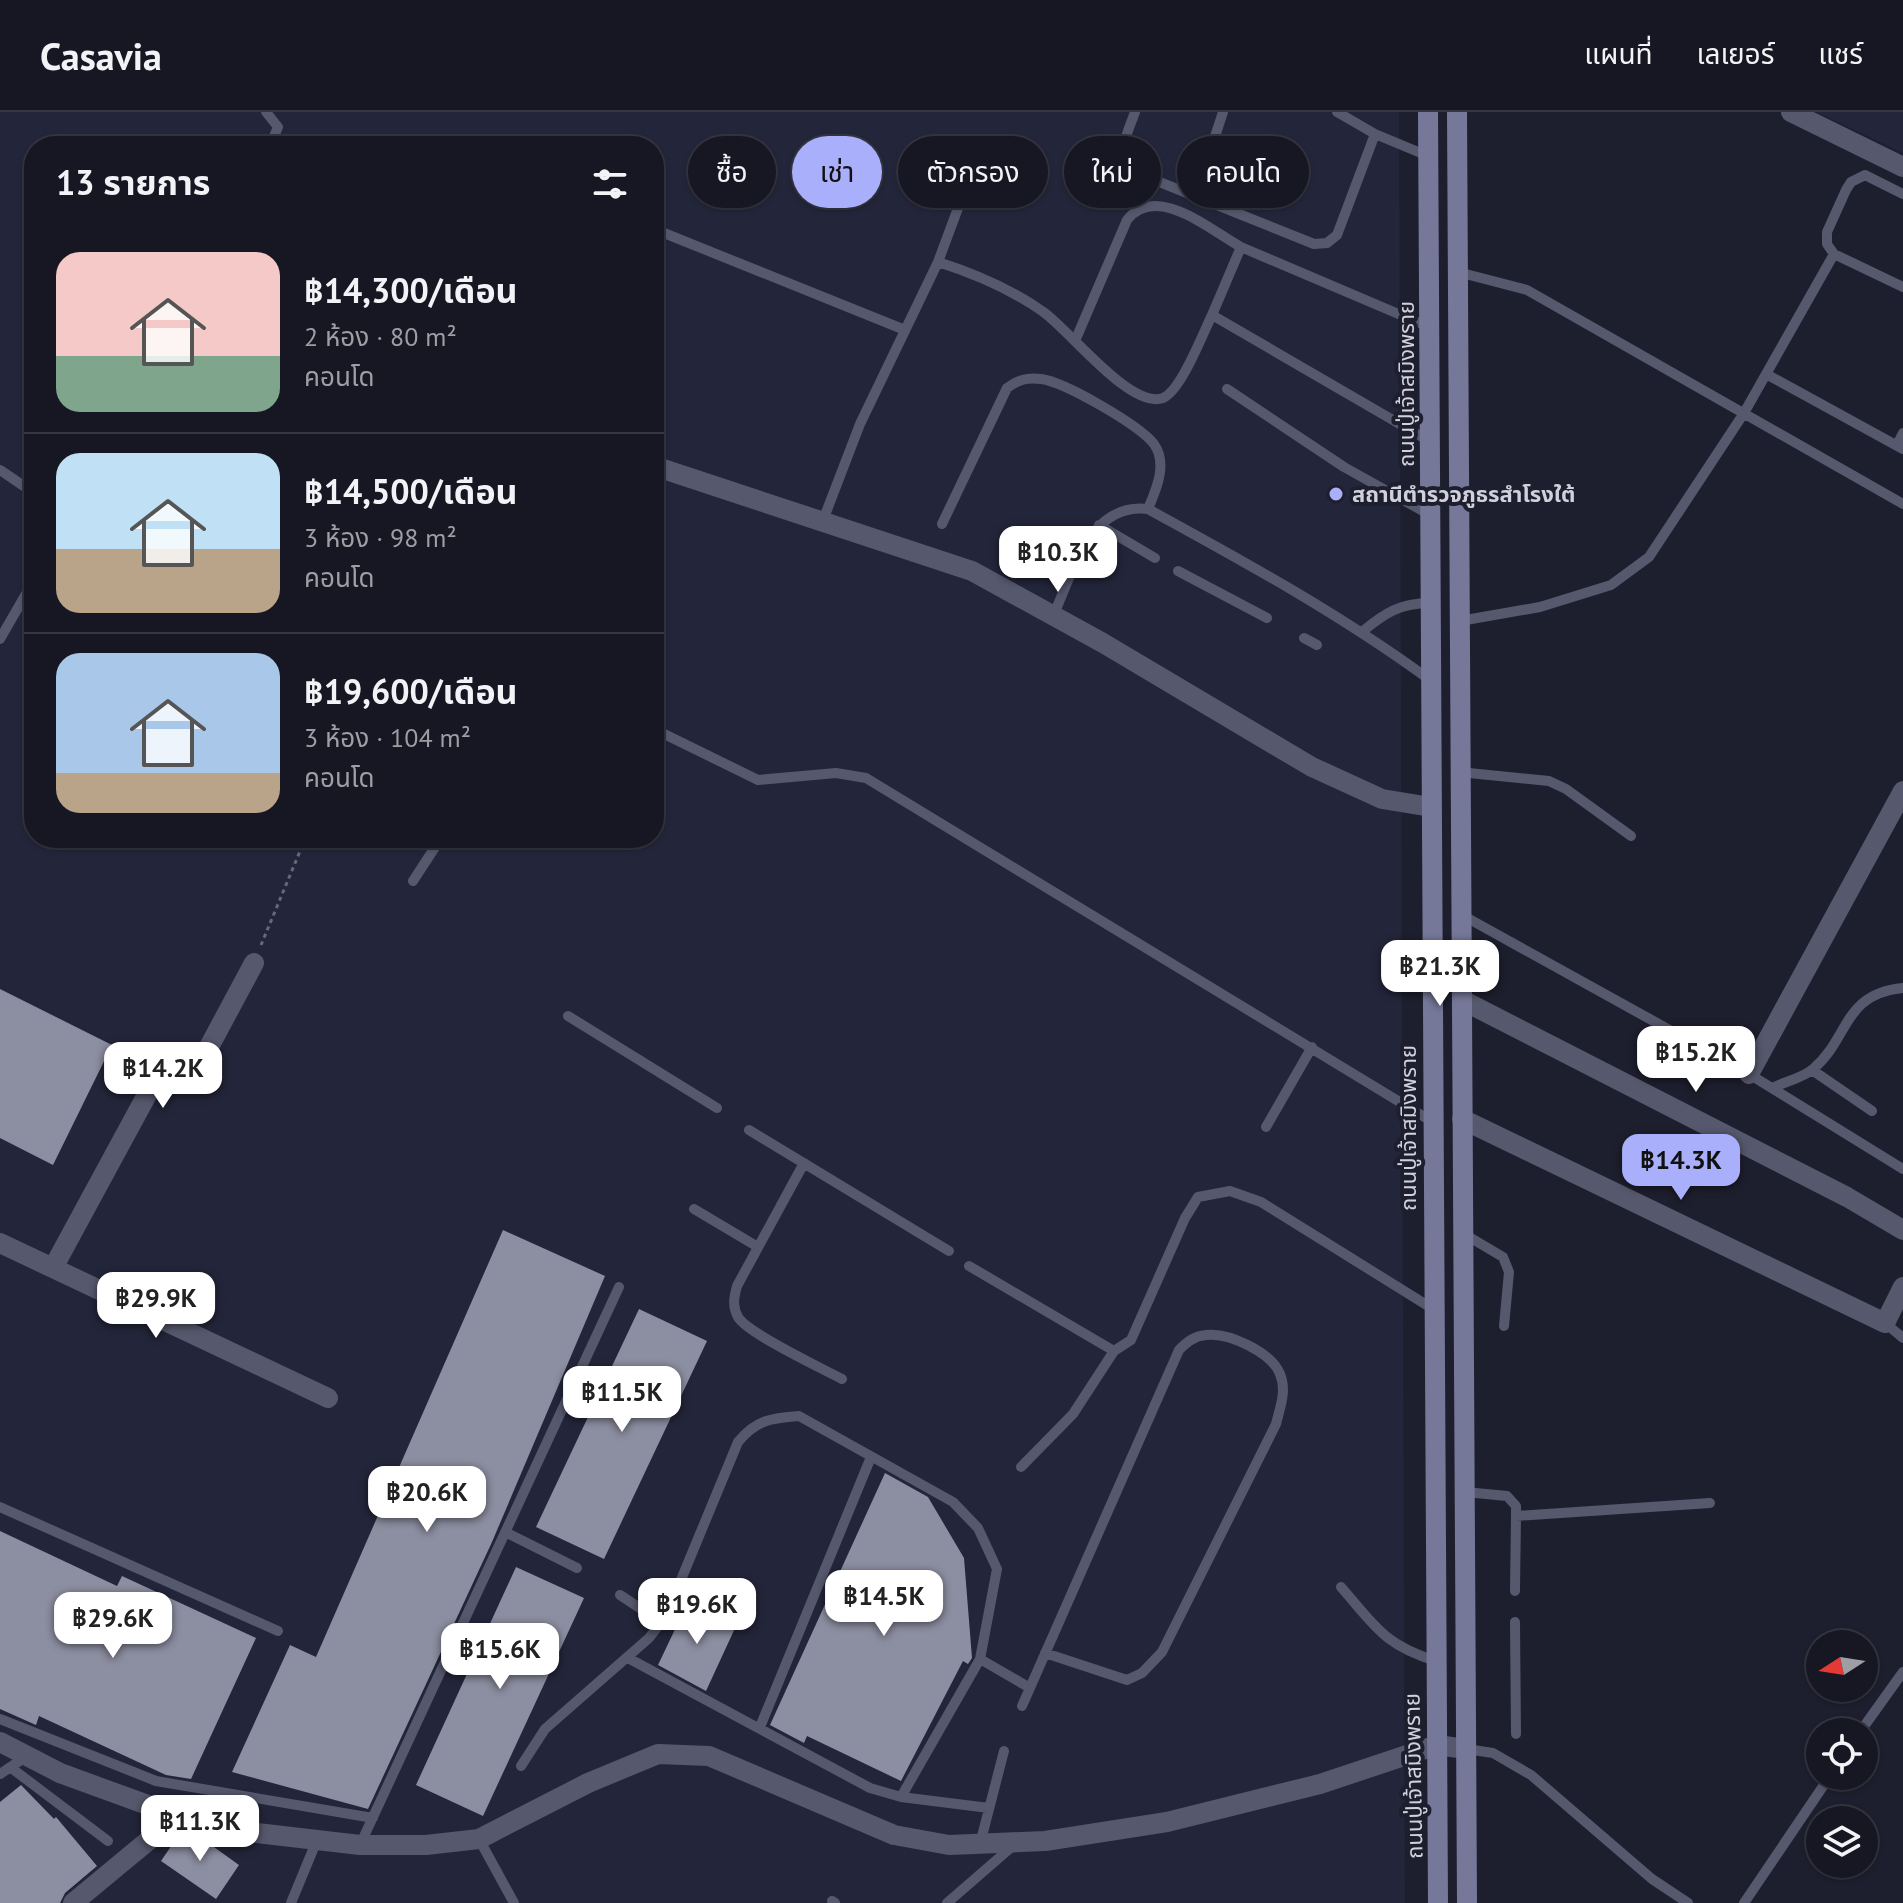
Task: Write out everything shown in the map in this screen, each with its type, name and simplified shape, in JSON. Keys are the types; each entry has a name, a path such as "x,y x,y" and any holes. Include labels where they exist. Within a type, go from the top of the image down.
{"main road":[{"name":"ถนนปู่เจ้าสมิงพราย","path":"1428,112 1431,1121 1438,1903"},
{"path":"1457,112 1467,1903"},
{"path":"1430,510 1458,505"},
{"path":"1431,807 1459,808"}],"street":[{"path":"1791,112 1903,167"},
{"path":"664,469 972,571 1312,767 1382,799 1431,807"},
{"path":"1749,1074 1903,791"},
{"path":"53,1268 169,1054 194,1062 202,1060 254,963"},
{"path":"1462,1000 1847,1197 1903,1230"},
{"path":"1462,1119 1885,1323 1903,1287"},
{"path":"0,1243 328,1398"},
{"path":"0,1742 19,1762 60,1773 178,1816 257,1833 360,1845 426,1845 479,1839 627,1765 658,1754 709,1756 894,1835 949,1845 1018,1842 1167,1822 1320,1784 1437,1745 1466,1749"},
{"path":"74,1903 178,1816"}],"lane":[{"path":"266,112 273,116 278,127 274,136"},
{"path":"1135,112 1123,144 1127,169 1177,190"},
{"path":"1215,136 1223,112"},
{"path":"1337,112 1375,134 1428,156"},
{"path":"1221,208 1314,244 1327,243 1337,235 1375,134"},
{"path":"1903,194 1865,175 1851,182 1827,232 1827,244 1834,254 1903,287"},
{"path":"1075,341 1127,220 1136,209 1150,203 1168,207 1241,247 1429,327"},
{"path":"822,523 860,424 938,262 958,208"},
{"path":"664,233 905,330"},
{"path":"938,262 991,279 1045,313 1117,381 1150,398 1163,398 1175,389 1241,247"},
{"path":"1459,621 1540,607 1611,585 1649,557 1744,413 1834,254"},
{"path":"1458,272 1527,290 1903,504"},
{"path":"1212,315 1431,442"},
{"path":"1766,374 1900,447 1903,433"},
{"path":"942,524 1007,388 1019,379 1053,381 1130,424 1155,445 1162,466 1148,509"},
{"path":"1227,389 1344,467 1430,510"},
{"path":"0,470 24,486"},
{"path":"1053,616 1092,532 1111,513 1130,507 1148,509 1363,631 1430,680"},
{"path":"1099,525 1155,558"},
{"path":"1178,571 1267,618"},
{"path":"0,639 24,597"},
{"path":"1363,631 1388,611 1407,603 1430,603"},
{"path":"1304,638 1317,645"},
{"path":"664,734 758,780 836,773 866,778 1431,1121"},
{"path":"1459,772 1549,781 1566,789 1631,836"},
{"path":"413,881 434,848"},
{"path":"1461,914 1749,1074 1903,1169"},
{"path":"1772,1088 1812,1070 1859,1005 1870,996 1903,988"},
{"path":"568,1016 717,1108"},
{"path":"1266,1127 1312,1047"},
{"path":"1812,1070 1872,1111"},
{"path":"749,1130 949,1251"},
{"path":"804,1163 737,1286 733,1302 738,1318 842,1379"},
{"path":"1021,1467 1073,1414 1114,1351 1131,1340 1185,1218 1198,1197 1230,1191 1261,1202 1433,1309"},
{"path":"694,1209 758,1247"},
{"path":"1464,1234 1503,1257 1509,1272 1504,1326"},
{"path":"969,1266 1114,1351"},
{"path":"360,1845 619,1287"},
{"path":"1885,1323 1903,1338"},
{"path":"1022,1706 1045,1653 1179,1350 1189,1339 1206,1334 1223,1337 1269,1357 1280,1374 1284,1394 1276,1424 1162,1652 1142,1673 1127,1680 1045,1653"},
{"path":"521,1766 545,1729 628,1658 661,1622 738,1442 753,1424 770,1418 799,1416 953,1502 988,1544 997,1569 980,1659 901,1797"},
{"path":"760,1727 871,1457"},
{"path":"1465,1492 1507,1496 1516,1506 1515,1591"},
{"path":"1516,1516 1710,1503"},
{"path":"0,1507 278,1631"},
{"path":"507,1533 577,1568"},
{"path":"1341,1587 1388,1641 1403,1651 1436,1661"},
{"path":"620,1595 661,1622"},
{"path":"1515,1622 1516,1734"},
{"path":"628,1658 673,1686 760,1727 870,1788 901,1797 989,1808"},
{"path":"980,1659 1030,1688"},
{"path":"1870,1718 1903,1672"},
{"path":"0,1719 156,1781 373,1818"},
{"path":"1466,1749 1493,1753 1531,1775 1652,1879 1688,1903"},
{"path":"980,1844 1004,1751"},
{"path":"0,1774 19,1762 108,1841"},
{"path":"1744,1903 1821,1790"},
{"path":"479,1839 514,1903"},
{"path":"291,1903 317,1840"},
{"path":"947,1903 1018,1842"}],"path":[{"path":"254,963 301,848"}],"shaded area":[{"path":"0,112 1399,112 1405,1903 0,1903"},
{"path":"1816,112 1903,112 1903,153"}],"building":[{"path":"0,989 112,1045 53,1165 0,1138"},
{"path":"503,1230 605,1276 492,1542 368,1809 232,1772 290,1645 316,1657"},
{"path":"639,1309 707,1341 604,1559 536,1527"},
{"path":"885,1473 928,1497 964,1558 972,1658 968,1664 963,1661 901,1781 807,1736 804,1743 770,1725"},
{"path":"0,1531 117,1586 122,1576 256,1638 191,1779 166,1775 39,1716 36,1725 0,1709"},
{"path":"516,1567 584,1598 483,1816 416,1785"},
{"path":"688,1602 736,1626 706,1691 658,1665"},
{"path":"21,1785 54,1819 56,1817 97,1866 65,1893 60,1903 0,1903 0,1802"},
{"path":"182,1830 193,1832 239,1865 216,1899 161,1861"}],"place":[{"name":"สถานีตำรวจภูธรสำโรงใต้","path":"1336,494"}]}
